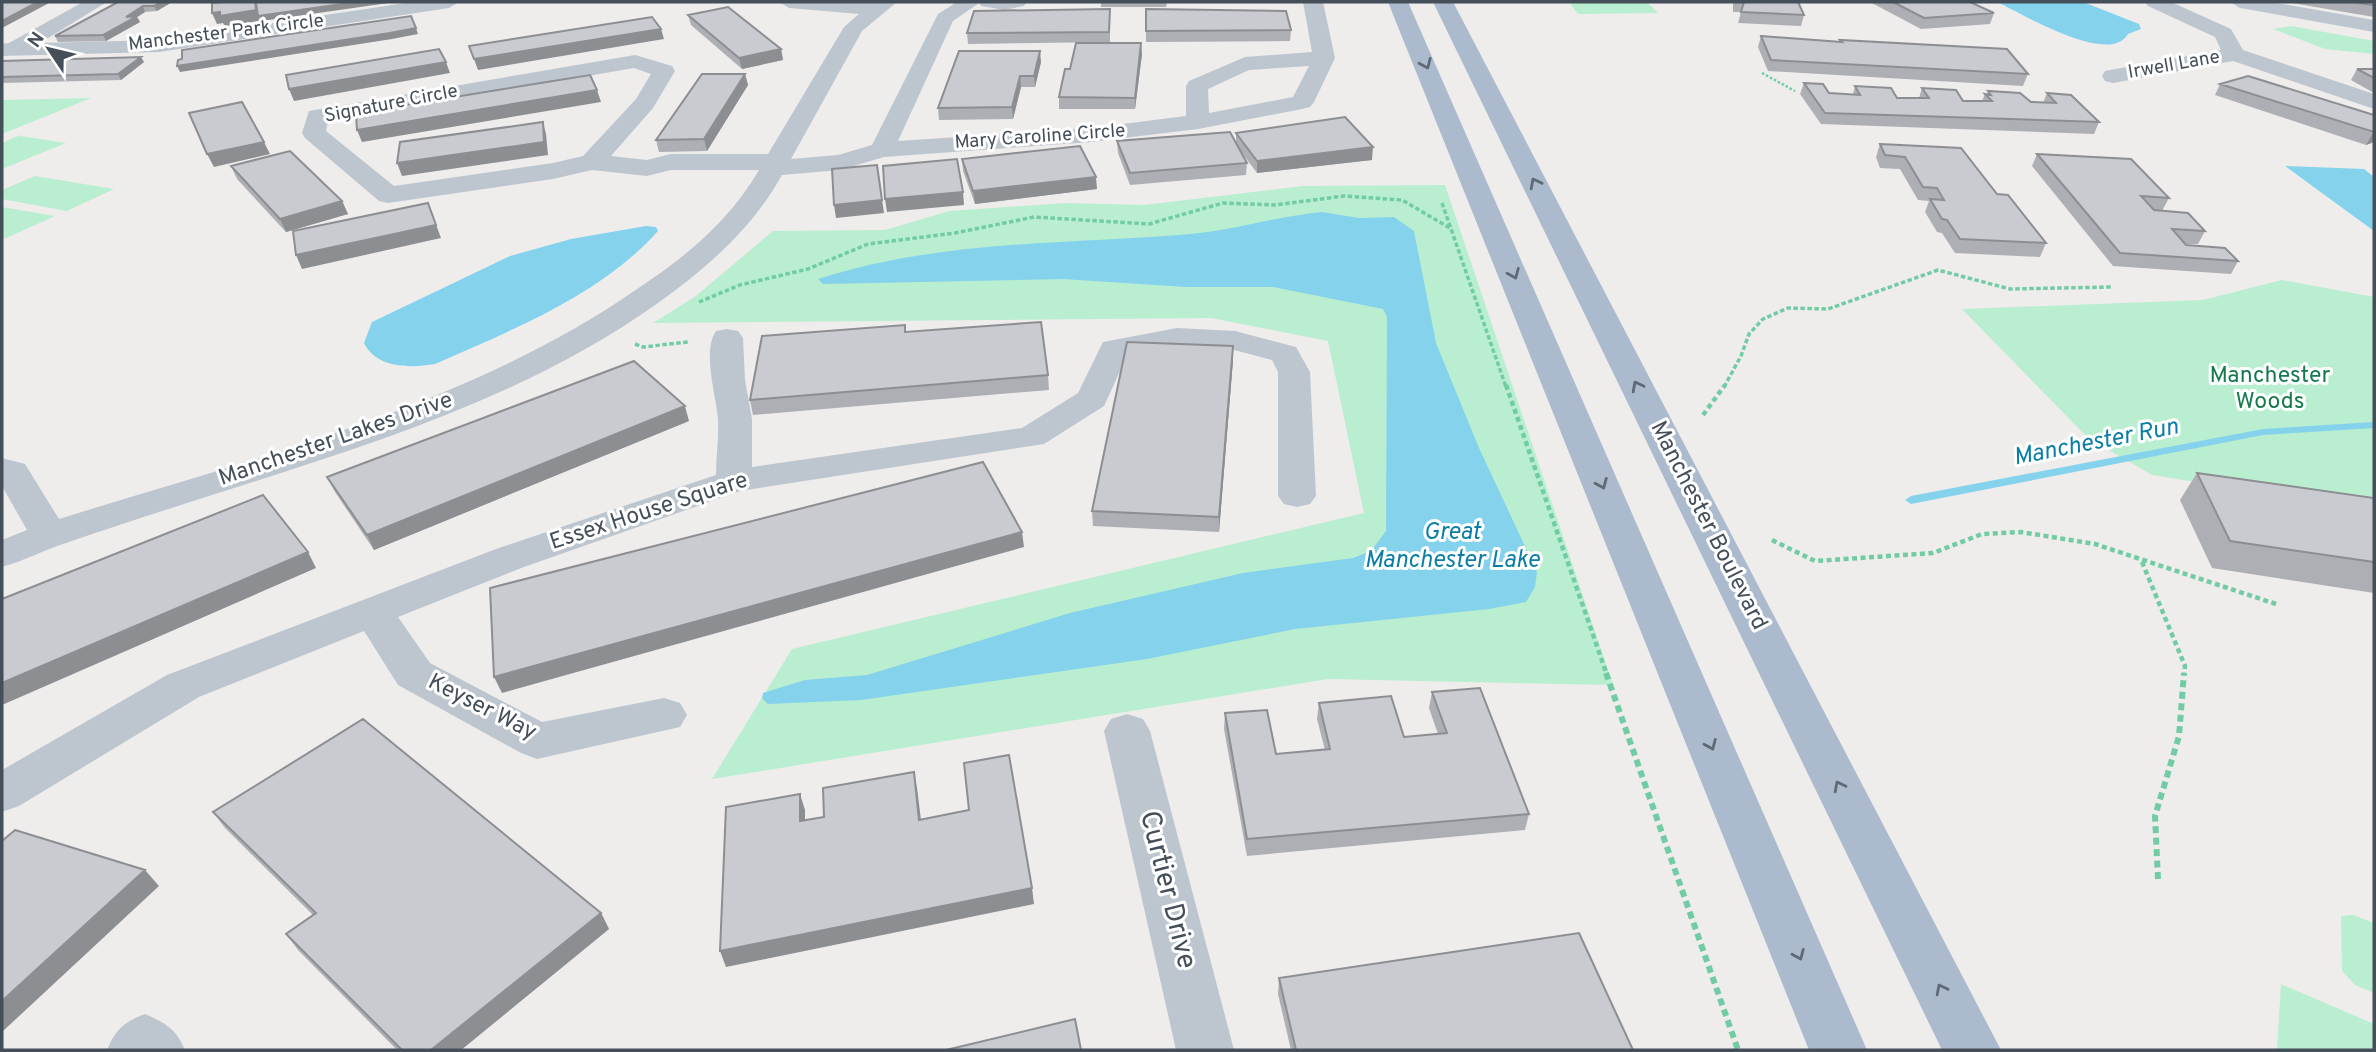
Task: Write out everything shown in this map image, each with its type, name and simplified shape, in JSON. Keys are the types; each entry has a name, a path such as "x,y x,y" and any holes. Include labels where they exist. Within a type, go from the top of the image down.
{"main road":[{"path":"1398,2 1838,1050"},
{"name":"Manchester Boulevard","path":"1443,2 1972,1050"}],"street":[{"path":"7,50 97,2"},
{"name":"Manchester Park Circle","path":"7,50 159,46 449,2"},
{"path":"789,2 881,5"},
{"path":"882,150 945,18 970,2"},
{"path":"988,2 1017,2"},
{"path":"1198,122 1197,86 1245,64 1324,58 1314,2"},
{"path":"2155,2 2224,33 2232,44 2234,54 2374,102"},
{"path":"2240,2 2374,26"},
{"name":"Manchester Lakes Drive","path":"2,554 48,535 378,430 445,404 594,332 654,294 692,265 729,230 771,169 854,27 881,5"},
{"name":"Irwell Lane","path":"2113,76 2234,54"},
{"name":"Mary Caroline Circle","path":"771,169 840,162 882,150 1091,135 1198,122 1302,102 1324,58"},
{"name":"Signature Circle","path":"593,162 645,103 664,71 635,61 400,100 317,116 314,133 388,195 552,171 593,162 647,168 660,175 771,169"},
{"name":"Essex House Square","path":"2,793 183,686 510,558 734,481 1032,437 1092,398 1114,349 1178,337 1235,341 1286,354 1294,372 1297,496"},
{"path":"727,338 728,380 735,419 734,481"},
{"path":"2,469 12,472 48,535"},
{"name":"Keyser Way","path":"373,612 414,674 537,741 664,715"},
{"name":"Curtier Drive","path":"1127,731 1205,1050"},
{"path":"135,1050 145,1041 156,1050"}],"path":[{"path":"1762,74 1795,91"},
{"path":"654,294 696,303 740,285 808,269 869,244 955,233 1034,216 1149,224 1223,203 1275,205 1344,196 1402,200 1450,228"},
{"path":"1441,202 1738,1050"},
{"path":"1703,415 1723,388 1741,356 1749,334 1763,319 1788,308 1828,309 1938,270 2010,289 2112,287"},
{"path":"594,332 643,347 727,338"},
{"path":"1772,540 1815,561 1933,553 1982,534 2021,532 2095,544 2276,604"},
{"path":"2142,561 2185,666 2179,736 2155,816 2158,878"}],"green space":[{"path":"1569,2 1647,2 1658,13 1578,14"},
{"path":"2291,26 2374,41 2374,54 2325,49 2273,29"},
{"path":"91,98 2,134 2,100"},
{"path":"20,135 66,143 2,169 2,143"},
{"path":"35,176 114,189 67,211 2,199 2,190"},
{"path":"1445,185 1613,685 1328,679 712,779 792,649 1364,513 1328,341 1211,318 653,323 696,296 773,231 885,230 949,211 1066,203 1144,205 1303,186"},
{"path":"2,207 55,216 2,239"},
{"name":"Manchester Woods","path":"2282,280 2374,297 2374,510 2152,475 2088,438 1962,309 2203,300"},
{"path":"2353,915 2374,923 2374,993 2355,985 2342,971 2341,916"},
{"path":"2281,984 2374,1024 2374,1050 2277,1050"}],"water":[{"path":"1997,2 2083,2 2139,24 2141,29 2128,34 2118,43 2085,41 2044,26"},
{"path":"2285,166 2364,169 2374,177 2374,231"},
{"name":"Great Manchester Lake","path":"1322,212 1359,218 1394,217 1414,231 1436,343 1479,448 1537,572 1535,587 1526,602 1489,609 1295,629 1147,659 861,700 768,704 762,698 763,693 805,680 867,675 1070,613 1243,573 1353,558 1371,551 1386,531 1387,317 1383,309 1273,287 1186,287 1063,279 823,284 818,279 865,266 957,250 1191,234"},
{"path":"646,226 656,227 658,231 635,254 583,292 524,324 435,364 395,365 377,358 364,343 372,322 510,256 571,239"}],"building":[{"path":"2,2 38,2 2,21"},
{"path":"118,2 161,2 154,6 143,6 126,17 137,16 103,35 55,36"},
{"path":"255,2 256,10 220,16 220,12 212,13 212,3"},
{"path":"256,2 356,2 258,16"},
{"path":"1744,2 1798,2 1804,15 1741,12"},
{"path":"1893,2 1970,2 1994,13 1924,18"},
{"path":"2352,2 2374,2 2374,5"},
{"path":"728,7 781,49 739,58 688,15"},
{"path":"1110,9 1109,32 967,33 974,11"},
{"path":"1146,9 1286,11 1291,30 1146,31"},
{"path":"411,16 416,28 177,66 178,60 182,59 182,50"},
{"path":"652,17 661,29 474,59 469,46"},
{"path":"1761,36 2007,49 2028,74 1771,60"},
{"path":"1076,43 1141,43 1135,98 1059,97 1065,69 1070,69"},
{"path":"439,49 446,62 289,89 286,75"},
{"path":"959,51 1040,51 1034,76 1020,76 1012,107 938,108"},
{"path":"141,57 118,74 2,77 2,61"},
{"path":"2357,69 2374,69 2374,78"},
{"path":"702,74 745,74 704,139 656,140"},
{"path":"590,75 597,90 357,130 356,113"},
{"path":"2248,76 2374,115 2374,132 2220,84"},
{"path":"1804,83 1823,84 1829,93 1860,95 1855,86 1891,88 1897,98 1929,98 1922,88 1956,90 1963,101 1992,101 1985,94 1991,95 1988,91 2020,93 2031,102 2056,103 2047,93 2071,95 2099,122 1825,113"},
{"path":"242,102 264,142 207,154 189,113"},
{"path":"1345,117 1373,147 1257,161 1236,133"},
{"path":"543,122 544,142 397,163 400,142"},
{"path":"1230,132 1247,163 1130,173 1117,141"},
{"path":"1880,144 1961,148 1997,194 2008,195 2046,243 1960,239 1947,220 1942,219 1930,199 1944,200 1937,188 1923,187 1905,157 1885,155"},
{"path":"1080,146 1096,177 973,191 962,159"},
{"path":"290,151 342,201 280,219 231,166"},
{"path":"2037,154 2131,159 2169,198 2141,196 2154,210 2188,213 2205,231 2172,229 2186,245 2225,248 2238,261 2120,253"},
{"path":"957,159 963,192 885,199 883,166"},
{"path":"877,165 882,200 834,205 832,169"},
{"path":"428,203 436,225 296,255 293,231"},
{"path":"1041,322 1048,375 750,400 762,336 905,325 905,332"},
{"path":"1127,342 1233,346 1219,517 1092,511"},
{"path":"634,361 685,406 367,535 327,477"},
{"path":"983,462 1022,532 494,677 490,588"},
{"path":"2197,473 2374,498 2374,562 2230,541"},
{"path":"263,495 308,552 2,683 2,599"},
{"path":"1480,688 1529,814 1247,839 1225,713 1267,710 1276,754 1330,749 1319,703 1391,696 1404,737 1447,733 1432,692"},
{"path":"363,719 601,913 431,1050 402,1050 286,934 316,913 213,812"},
{"path":"1009,755 1032,888 720,951 726,807 800,794 800,821 824,817 823,788 914,772 919,820 969,810 964,763"},
{"path":"15,830 145,870 2,1001 2,841"},
{"path":"1579,933 1633,1050 1296,1050 1279,978"},
{"path":"1075,1019 1081,1050 946,1050"}],"waterway":[{"name":"Manchester Run","path":"1911,500 2263,432 2374,425"}]}
